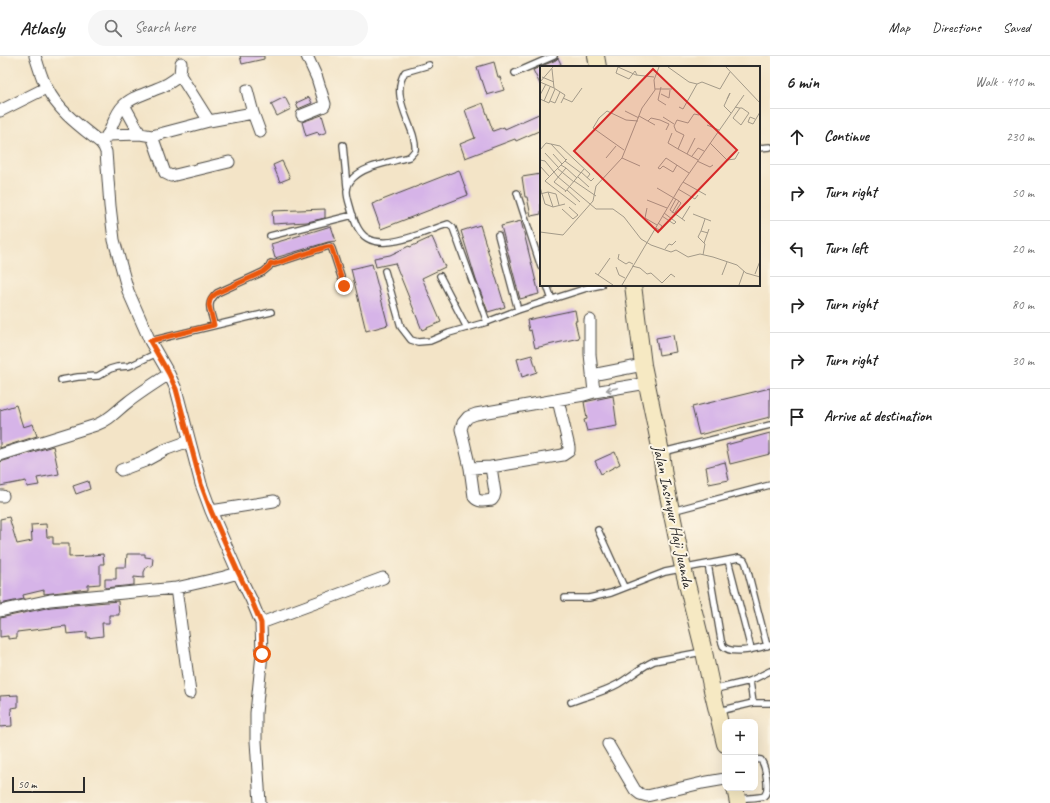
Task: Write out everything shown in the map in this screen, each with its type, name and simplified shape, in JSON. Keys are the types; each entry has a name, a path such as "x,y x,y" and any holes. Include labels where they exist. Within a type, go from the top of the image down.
{"main road":[{"path":"596,56 598,66"},
{"name":"Jalan Insinyur Haji Juanda","path":"635,287 644,364 664,476 683,568 722,730"}],"street":[{"path":"35,56 46,88 55,102 65,112 104,139 146,135 253,113"},
{"path":"302,115 322,108 325,104 317,78 307,56"},
{"path":"181,63 180,75 209,121"},
{"path":"180,75 162,87 131,100 124,105 116,116 104,139 110,206 114,240 128,291 150,341 169,374 178,394 201,484 211,511 261,623 262,654 256,713 258,790 260,803"},
{"path":"0,111 46,88"},
{"path":"246,90 260,132"},
{"path":"124,105 146,135 165,173 168,175 171,176 228,162"},
{"path":"590,320 590,343 594,392"},
{"path":"592,375 644,364"},
{"path":"0,455 88,428 105,421 114,416 128,402 169,374"},
{"path":"491,467 495,493 494,497 492,500 476,500 474,497 470,468 461,429 463,423 468,417 476,414 647,383"},
{"path":"470,468 491,467 563,455 567,453 569,451 569,447 558,400"},
{"path":"121,470 167,449 189,441"},
{"path":"211,511 274,502"},
{"path":"0,611 50,600 176,588 224,577 238,572"},
{"path":"261,623 383,578"},
{"path":"176,588 190,693"},
{"path":"608,744 635,790 640,794 647,796 722,780"}],"lane":[{"path":"514,73 554,56"},
{"path":"347,187 353,178 362,172 409,157 416,148 410,125 401,103 400,83 405,72 429,64"},
{"path":"343,145 347,187 346,194 360,231 366,238 378,242 392,242 448,224 451,225 487,322"},
{"path":"760,148 770,147"},
{"path":"517,193 540,264"},
{"path":"270,236 353,215"},
{"path":"498,235 518,310"},
{"path":"214,325 209,305 213,296 263,272 271,263 274,264 329,246 332,249 344,286"},
{"path":"385,271 401,327 411,340 418,342 430,341 449,333 552,300 587,286"},
{"path":"440,276 467,328"},
{"path":"547,286 552,300"},
{"path":"150,341 271,312"},
{"path":"61,380 98,376 110,369 129,366 157,353"},
{"path":"660,452 770,425"},
{"path":"671,511 770,486"},
{"path":"598,530 624,587"},
{"path":"565,598 589,598 611,593 665,572 739,558 744,560 746,564 768,646 734,651 723,645 708,564"},
{"path":"728,560 750,649"},
{"path":"572,702 618,684 654,661 704,652"},
{"path":"712,690 750,681 770,671"},
{"path":"750,681 753,703"},
{"path":"718,712 753,703 770,703"},
{"path":"737,797 760,797 769,792 764,764 761,760 758,760"}],"building":[{"path":"240,56 264,56 264,59 242,64"},
{"path":"558,58 561,64 556,66 542,66"},
{"path":"494,62 498,77 500,77 504,90 487,95 477,67"},
{"path":"540,67 540,84 533,70"},
{"path":"285,97 291,109 277,116 271,104"},
{"path":"309,97 312,103 298,109 296,103"},
{"path":"483,103 493,131 504,127 505,129 540,113 540,130 516,141 515,139 465,158 460,144 475,138 465,110"},
{"path":"322,115 327,132 319,135 318,132 306,136 302,122"},
{"path":"282,161 290,178 280,182 273,165"},
{"path":"459,170 468,195 381,229 372,204"},
{"path":"540,174 540,214 531,216 527,197 525,197 522,177"},
{"path":"325,209 325,218 307,222 273,224 272,211"},
{"path":"521,221 539,294 520,299 501,226"},
{"path":"480,225 505,307 488,312 476,280 461,231"},
{"path":"331,226 336,241 275,258 271,244"},
{"path":"432,237 445,267 422,278 441,322 422,330 395,263 376,267 374,258 390,255"},
{"path":"372,264 388,325 366,331 351,269"},
{"path":"575,310 577,321 575,321 579,338 535,348 527,320"},
{"path":"673,335 676,352 659,355 656,338"},
{"path":"532,355 537,372 522,377 517,359"},
{"path":"770,388 770,417 699,435 692,407"},
{"path":"613,396 617,426 587,431 584,420 587,419 584,402"},
{"path":"16,405 23,427 33,424 37,436 0,448 0,410"},
{"path":"770,433 770,454 730,464 726,445"},
{"path":"53,446 59,474 37,478 39,485 27,487 26,481 0,486 0,462"},
{"path":"615,452 620,464 601,474 595,461"},
{"path":"725,462 729,480 709,484 706,467"},
{"path":"88,481 90,489 76,494 73,486"},
{"path":"9,517 17,544 32,541 31,525 46,524 47,537 53,537 53,544 69,544 69,557 103,554 104,564 100,564 100,584 88,585 88,589 44,594 44,590 23,595 24,599 0,604 0,519"},
{"path":"127,554 145,554 145,557 153,558 152,567 147,566 144,572 144,578 134,577 134,585 105,588 105,579 116,579 116,567 126,567"},
{"path":"118,601 119,615 109,615 109,623 102,623 103,636 87,638 87,632 67,634 66,626 17,632 17,638 8,639 8,636 0,637 0,618 51,607"},
{"path":"18,695 18,707 11,708 12,726 0,727 0,696"}],"route":[{"path":"262,654 261,623 211,511 201,484 178,394 169,374 150,341 214,325 209,305 210,300 217,293 263,272 271,263 274,264 329,246 332,249 344,286"}]}
